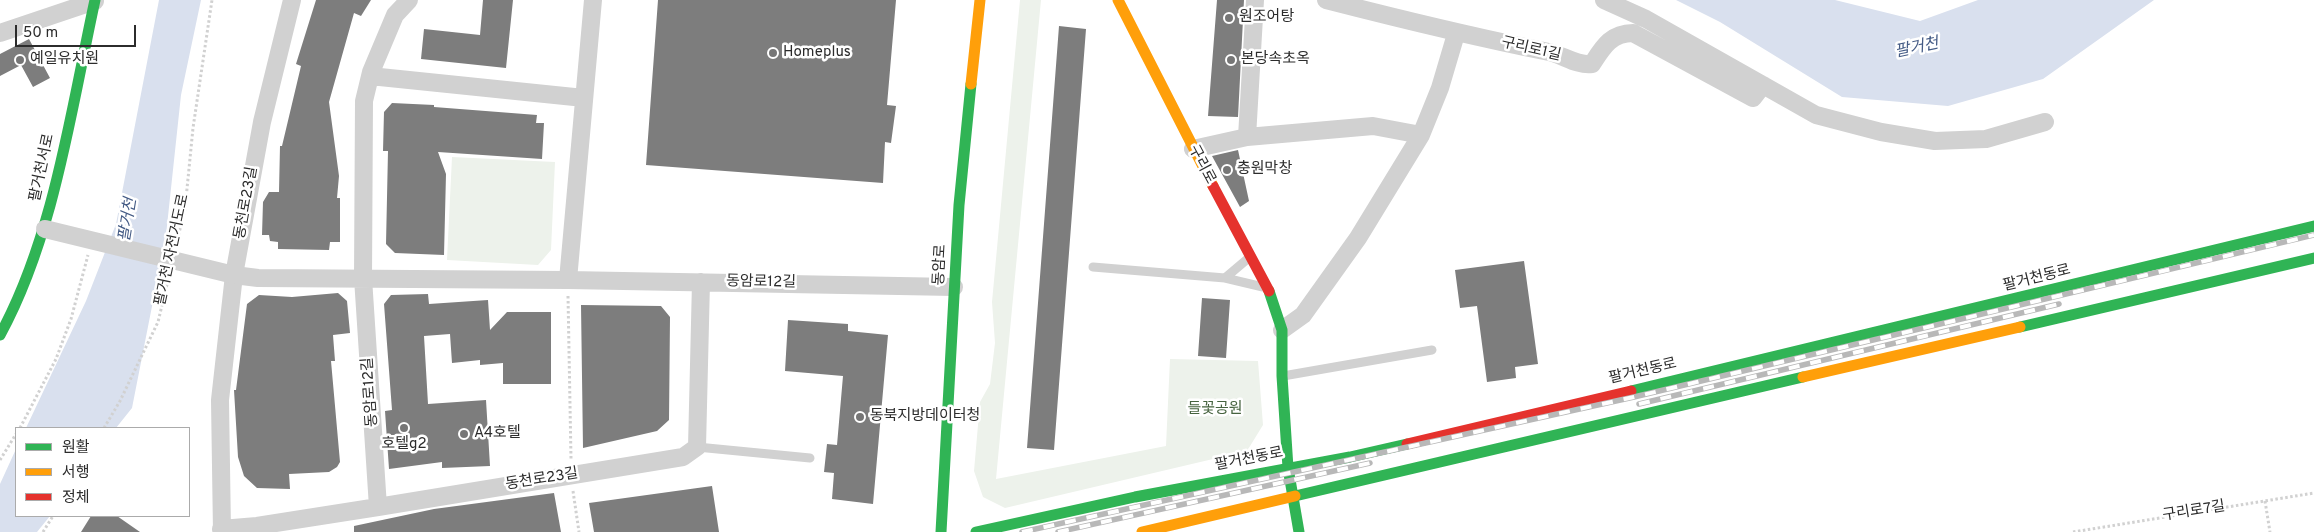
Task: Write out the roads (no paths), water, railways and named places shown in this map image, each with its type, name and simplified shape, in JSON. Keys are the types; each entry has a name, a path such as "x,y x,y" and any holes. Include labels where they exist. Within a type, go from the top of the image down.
{"street":[{"path":"0,33 95,0"},
{"name":"팔거천서로","path":"0,335 11,315 45,229 95,0"},
{"name":"동천로23길","path":"292,0 262,122 234,275 220,400 222,530 378,507 683,457 697,447"},
{"name":"동암로12길","path":"378,507 364,278 364,101 370,76 394,15 409,0"},
{"path":"568,280 593,0"},
{"name":"동암로","path":"941,532 959,206 980,0"},
{"name":"구리로","path":"1118,0 1192,149 1268,288 1282,330 1282,376 1288,468 1299,532"},
{"path":"1248,137 1255,0"},
{"name":"구리로1길","path":"1326,0 1456,34 1562,55 1582,65 1592,64 1613,37 1622,33 1633,33 1753,98 1764,85"},
{"path":"1604,0 1646,19 1816,115 1881,132 1934,141 1986,139 2045,122"},
{"path":"1282,330 1303,315 1352,246 1420,134 1440,88 1456,34"},
{"path":"370,76 584,98"},
{"path":"1192,149 1248,137 1373,126 1420,134"},
{"name":"팔거천동로","path":"976,532 1135,497 1350,457 1872,334 2314,226"},
{"name":"동암로12길","path":"45,229 234,275 258,278 568,280 954,287"},
{"path":"1142,532 2314,258"},
{"path":"697,447 701,282"}],"lane":[{"path":"1225,278 1251,256"},
{"path":"1093,267 1225,278 1268,288"},
{"path":"1282,376 1432,350"},
{"path":"697,447 810,458"}],"water":[{"name":"팔거천","path":"159,0 201,0 181,95 166,235 132,408 117,427 26,427 86,301 116,224"},
{"name":"팔거천","path":"1676,0 1835,0 1920,21 1978,0 2154,0 2043,79 1948,106 1842,97 1720,22"},
{"path":"15,451 15,517 49,517 37,532 0,532 0,484"}],"railway":[{"path":"1022,532 1634,397 2314,235"},
{"path":"1639,404 2059,304"},
{"path":"1058,532 1370,463"}],"place":[{"name":"원조어탕","path":"1229,18"},
{"name":"Homeplus","path":"773,53"},
{"name":"예일유치원","path":"20,60"},
{"name":"본당속초옥","path":"1231,60"},
{"name":"충원막창","path":"1227,170"},
{"name":"동북지방데이터청","path":"860,417"},
{"name":"호텔g2","path":"404,428"},
{"name":"A4호텔","path":"464,434"}],"park label":[{"name":"들꽃공원","path":"1215,410"}]}
